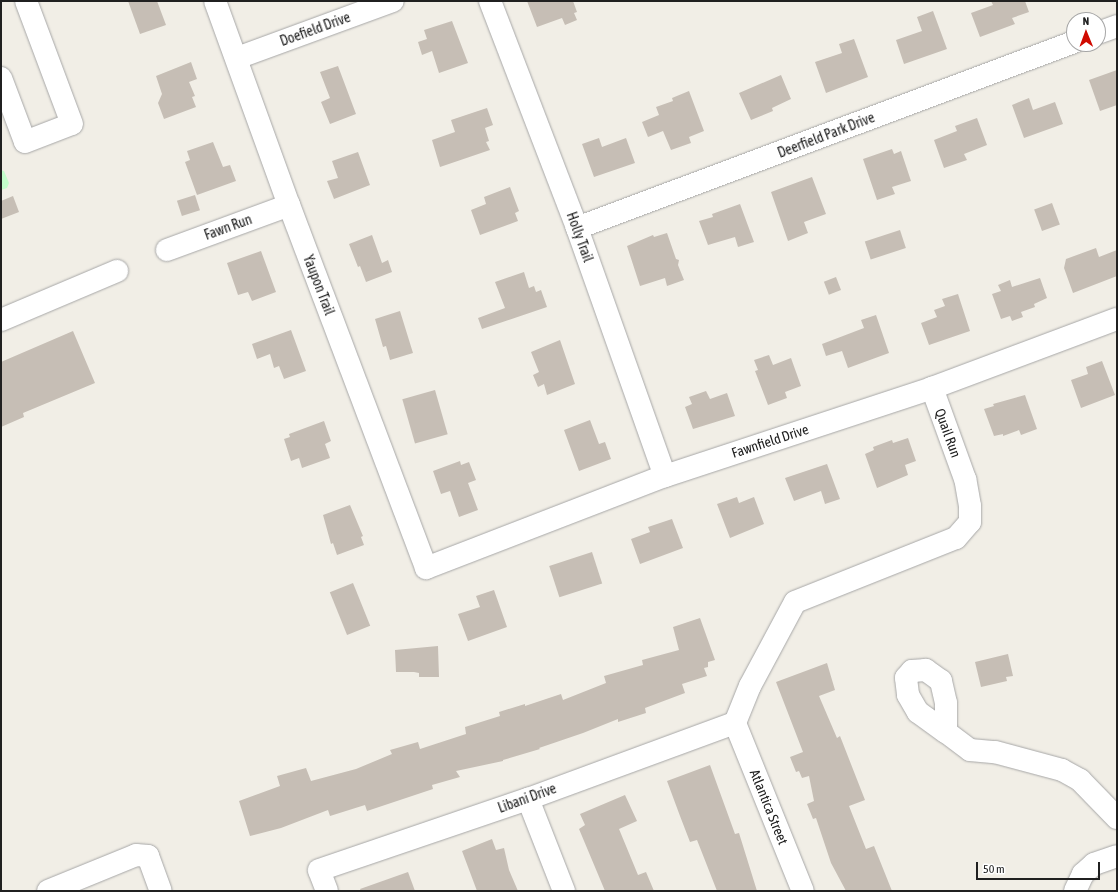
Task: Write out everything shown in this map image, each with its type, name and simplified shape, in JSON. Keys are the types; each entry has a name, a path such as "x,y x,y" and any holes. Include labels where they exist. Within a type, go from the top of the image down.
{"street":[{"path":"1,78 25,142 72,124 26,1"},
{"name":"Yaupon Trail","path":"215,1 237,58 289,205 426,568"},
{"name":"Doefield Drive","path":"237,58 393,1"},
{"name":"Holly Trail","path":"490,1 577,228 665,476"},
{"path":"1106,30 1117,26"},
{"name":"Deerfield Park Drive","path":"577,228 1066,45"},
{"name":"Fawn Run","path":"167,250 289,205"},
{"path":"1,320 117,271"},
{"name":"Fawnfield Drive","path":"426,568 665,476 932,388 1117,319"},
{"name":"Quail Run","path":"735,723 750,686 794,602 956,538 970,522 970,506 965,479 932,388"},
{"name":"Libani Drive","path":"327,891 319,870 528,798 735,723"},
{"name":"Atlantica Street","path":"735,723 803,891"},
{"path":"946,732 970,750 995,752 1062,770 1080,780 1117,818"},
{"path":"528,798 564,891"},
{"path":"48,891 136,855 148,856 161,891"},
{"path":"1076,889 1083,874 1094,864 1117,856"}],"green space":[{"path":"1,170 4,171 9,183 7,188 1,190"}],"building":[{"path":"128,1 157,1 166,25 140,34"},
{"path":"527,1 573,1 577,12 574,13 577,20 565,25 562,18 537,27"},
{"path":"991,1 1025,1 1029,12 1012,18 1015,24 980,37 971,13 993,5"},
{"path":"933,11 947,49 904,64 896,40 922,31 917,17"},
{"path":"452,21 468,63 439,73 432,51 422,55 418,42 427,39 424,30"},
{"path":"854,39 868,77 826,93 815,62 842,53 839,44"},
{"path":"191,62 197,79 189,82 195,96 192,97 196,107 164,119 158,103 162,94 156,76"},
{"path":"338,66 356,114 330,124 321,102 330,98 320,72"},
{"path":"1117,70 1117,105 1100,111 1089,80"},
{"path":"781,75 791,99 772,108 773,111 751,120 739,93"},
{"path":"689,91 704,131 689,137 691,143 671,150 663,131 648,137 642,122 659,115 656,107 673,101 672,98"},
{"path":"1029,98 1033,110 1055,102 1063,124 1024,138 1012,105"},
{"path":"487,108 493,125 485,128 489,141 486,142 490,150 440,167 432,140 455,132 451,120"},
{"path":"977,118 987,145 964,154 967,160 944,168 934,140 957,131 955,126"},
{"path":"599,138 602,147 626,138 635,163 594,177 582,144"},
{"path":"213,142 223,167 230,165 236,181 197,195 185,162 190,160 187,151"},
{"path":"892,149 894,154 901,151 911,181 892,187 895,194 877,200 863,159"},
{"path":"358,152 370,185 334,199 327,181 338,178 332,161"},
{"path":"812,177 826,214 804,222 808,233 788,241 771,192"},
{"path":"510,187 519,211 515,213 518,221 480,235 471,210 486,204 484,197"},
{"path":"195,195 200,210 182,216 177,201"},
{"path":"13,196 19,212 1,219 1,201"},
{"path":"1052,203 1060,225 1042,231 1034,209"},
{"path":"740,204 754,242 738,247 735,237 708,245 699,221 713,217 712,214"},
{"path":"900,230 906,248 871,260 865,241"},
{"path":"667,233 676,259 679,260 678,265 684,280 667,286 665,278 640,286 627,246 653,235 654,237"},
{"path":"372,235 382,263 388,260 392,272 366,282 349,244"},
{"path":"1096,248 1099,257 1117,250 1117,276 1073,293 1064,268 1066,259"},
{"path":"261,251 276,292 252,301 248,292 238,295 227,263"},
{"path":"524,272 529,288 534,286 536,292 541,290 547,307 482,329 478,318 505,308 495,282"},
{"path":"836,277 841,290 829,295 824,282"},
{"path":"1040,278 1047,298 1034,304 1035,307 1021,312 1023,317 1012,321 1010,316 1001,319 992,294 1001,291 998,285 1010,280 1012,287"},
{"path":"958,294 970,331 929,345 921,323 937,317 934,310 945,306 942,299"},
{"path":"400,311 413,353 390,360 386,346 383,347 375,319"},
{"path":"876,315 889,353 848,368 842,351 826,356 822,344 864,328 861,320"},
{"path":"291,330 306,371 284,379 279,366 274,368 270,354 257,359 252,344"},
{"path":"73,331 95,383 23,413 24,417 1,427 1,362"},
{"path":"560,340 575,384 547,395 544,384 538,387 533,375 539,372 531,352"},
{"path":"769,355 773,365 791,358 801,386 785,392 787,398 768,405 755,371 758,370 754,360"},
{"path":"1102,361 1115,395 1081,408 1071,380 1088,374 1086,367"},
{"path":"435,390 448,434 415,444 402,399"},
{"path":"706,391 710,399 727,393 735,416 693,429 685,407 692,404 689,397"},
{"path":"1025,395 1037,429 1021,435 1019,430 1003,436 1003,434 994,436 984,409 994,406 993,404"},
{"path":"590,420 599,444 605,442 611,459 579,471 564,430"},
{"path":"324,421 331,441 325,444 330,458 302,468 299,458 291,461 284,439 290,437 289,434"},
{"path":"908,438 916,461 905,465 908,475 877,488 865,454 874,450 873,447 892,440 893,443"},
{"path":"460,461 461,465 469,462 476,480 468,483 478,510 459,517 450,491 441,494 433,471"},
{"path":"827,464 840,499 825,504 821,491 794,501 785,478"},
{"path":"737,497 739,503 754,497 764,524 730,538 717,504"},
{"path":"350,505 363,536 361,537 364,545 337,555 333,543 331,544 323,515"},
{"path":"672,519 683,548 640,564 631,539 650,532 648,527"},
{"path":"592,552 602,583 559,597 549,566"},
{"path":"353,583 370,626 347,635 330,592"},
{"path":"494,590 507,627 468,641 458,614 480,607 476,596"},
{"path":"700,618 715,660 708,662 708,667 704,668 707,676 682,684 685,693 645,708 646,713 618,722 618,719 539,748 540,749 503,761 456,771 460,777 432,785 433,789 367,811 365,805 330,816 328,810 281,828 250,836 239,801 280,786 277,776 306,768 311,781 356,769 392,754 390,750 418,742 420,749 466,734 465,727 500,716 499,712 525,704 525,706 561,694 563,700 606,683 604,676 643,665 642,660 679,650 673,627"},
{"path":"438,646 439,677 419,677 419,673 396,672 395,650"},
{"path":"1008,654 1013,676 1006,677 1007,681 981,687 975,662"},
{"path":"827,663 835,690 819,696 837,738 840,736 865,800 849,806 866,849 874,846 892,891 846,891 831,863 816,818 813,819 807,804 814,801 809,776 802,778 799,771 796,772 790,757 803,752 776,682"},
{"path":"710,765 735,834 739,833 757,891 717,891 697,840 690,842 680,816 667,781"},
{"path":"625,795 637,821 619,829 638,875 646,872 654,891 605,891 579,829 585,825 580,814"},
{"path":"492,839 496,850 504,848 509,870 518,891 477,891 462,851"},
{"path":"408,872 415,891 361,891 360,889"}]}
